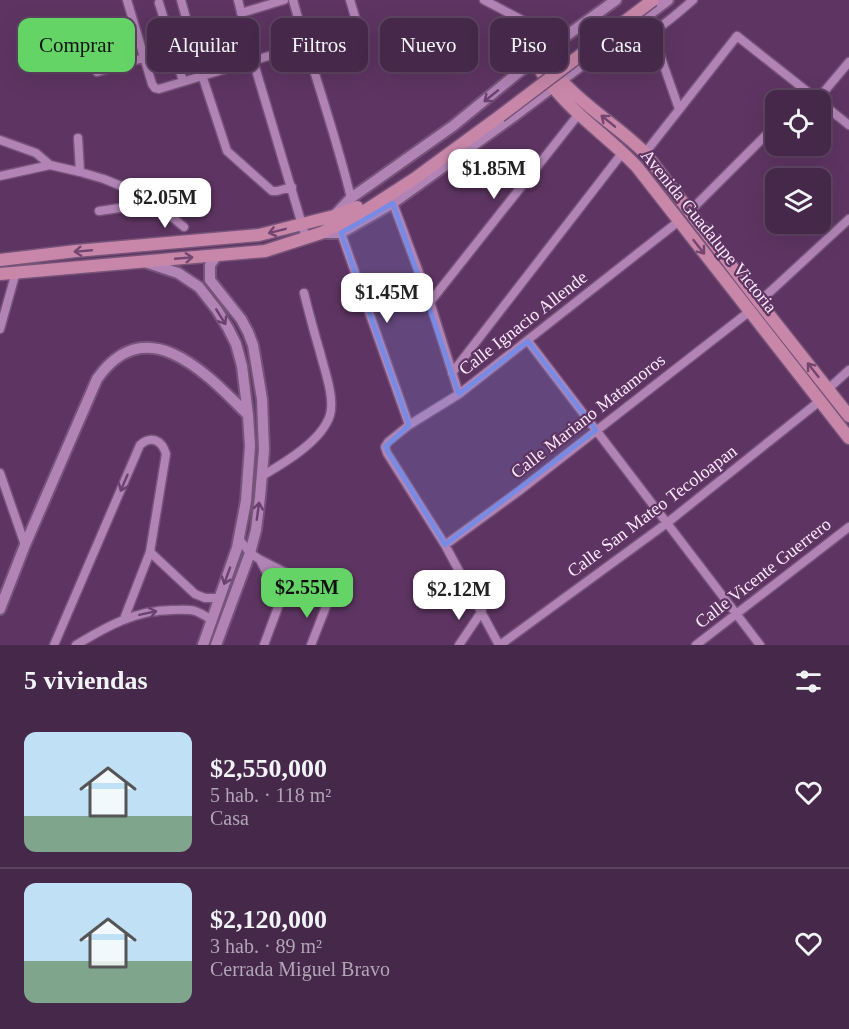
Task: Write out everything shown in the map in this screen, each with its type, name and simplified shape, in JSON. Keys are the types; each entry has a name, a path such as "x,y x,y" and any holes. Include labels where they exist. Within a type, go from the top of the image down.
{"main road":[{"path":"0,274 265,251 321,233 358,205 410,174 642,0"},
{"path":"0,260 259,235 334,216 414,179 653,0"},
{"name":"Avenida Guadalupe Victoria","path":"543,72 632,139 645,153 690,211 754,306 849,438"},
{"name":"Avenida Guadalupe Victoria","path":"557,83 578,115 623,152 637,167 679,221 828,389 849,416"}],"street":[{"path":"127,0 143,58 155,88 212,72"},
{"path":"181,0 226,151 272,190 292,187"},
{"path":"238,0 243,18"},
{"path":"242,14 284,0"},
{"path":"294,0 298,18"},
{"path":"350,0 355,18"},
{"path":"484,0 502,4 523,18"},
{"path":"568,34 616,0"},
{"path":"644,18 668,0"},
{"path":"663,23 693,0"},
{"path":"159,3 183,81"},
{"path":"645,153 737,36 804,90"},
{"path":"135,60 143,58"},
{"path":"827,90 849,62"},
{"path":"663,63 679,109"},
{"path":"321,233 341,233 393,203 580,66"},
{"path":"257,72 306,238"},
{"path":"314,72 345,176 358,205 520,72"},
{"path":"831,111 849,125"},
{"path":"430,302 578,115"},
{"path":"690,211 765,136"},
{"path":"78,138 80,172"},
{"path":"0,140 36,153 50,165"},
{"path":"452,373 623,152"},
{"path":"0,176 50,165 80,172 136,192 155,203 184,227"},
{"path":"99,211 155,203"},
{"path":"393,203 430,302 459,394"},
{"name":"Calle Mariano Matamoros","path":"445,545 519,492 754,306 849,219"},
{"name":"Calle Ignacio Allende","path":"445,545 387,453 385,447 388,442 409,425 459,394 679,221"},
{"path":"341,233 409,425"},
{"path":"216,645 255,556 255,530 264,450 262,399 253,345 241,320 210,280 210,265 217,255"},
{"path":"142,261 178,273 199,287 217,310 236,344 242,366 250,446 247,494 239,539 203,645"},
{"path":"0,329 16,272"},
{"path":"262,476 302,451 326,424 330,414 329,388 304,293"},
{"path":"528,341 760,645"},
{"path":"0,609 24,545 103,370 134,349 168,351 195,366 248,415"},
{"path":"828,389 849,370"},
{"name":"Calle San Mateo Tecoloapan","path":"500,645 667,524 820,400"},
{"path":"54,645 140,445 150,439 159,442 166,454 150,552 124,619"},
{"path":"0,473 24,545"},
{"name":"Calle Vicente Guerrero","path":"696,645 849,527"},
{"path":"239,539 255,556 281,599"},
{"path":"445,545 500,645"},
{"path":"150,552 195,594 206,598 219,598"},
{"path":"255,556 324,592 328,598 311,645"},
{"path":"264,645 287,583"},
{"path":"189,610 195,594"},
{"path":"76,645 105,627 154,611 189,610 201,613 212,620"},
{"path":"459,645 482,611"}],"highlighted area":[{"path":"393,203 459,394 528,341 596,430 445,545 385,447 409,425 341,233"}]}
